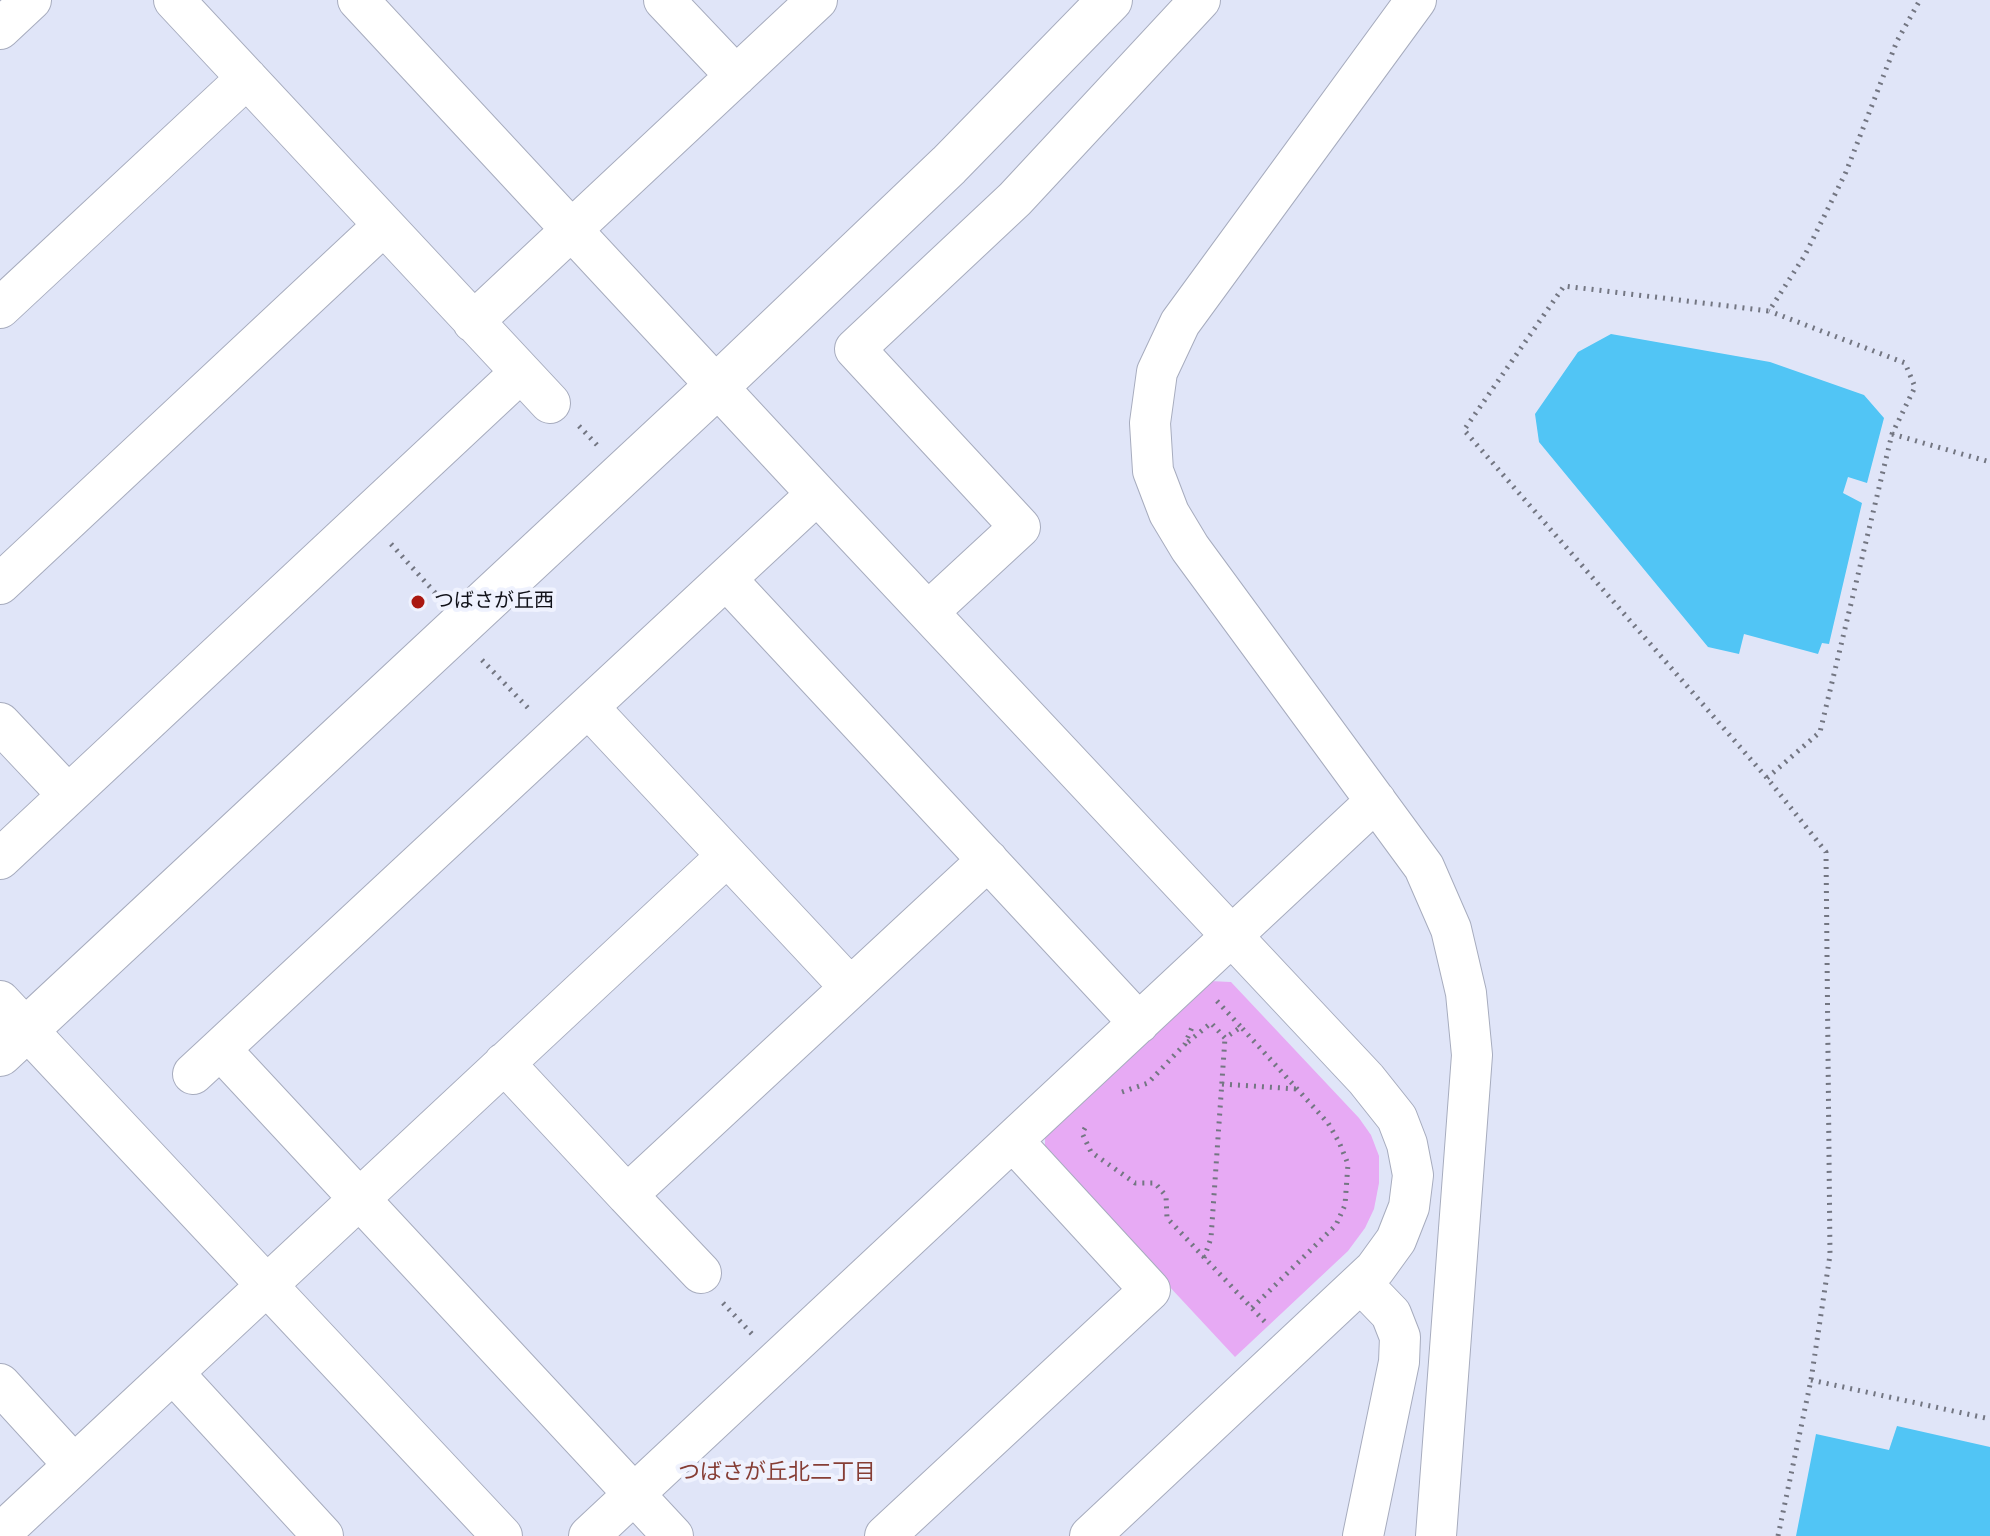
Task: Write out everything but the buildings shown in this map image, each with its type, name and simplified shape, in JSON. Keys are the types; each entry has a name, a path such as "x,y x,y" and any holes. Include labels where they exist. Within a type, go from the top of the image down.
{"street":[{"path":"0,29 31,0"},
{"path":"174,0 550,403"},
{"path":"358,0 1366,1079 1397,1118 1407,1144 1413,1175 1409,1207 1396,1240 1362,1284 1090,1536"},
{"path":"664,0 736,76"},
{"path":"473,322 817,0"},
{"path":"502,1536 267,1285 9,1028 458,627 624,473 949,165 1110,0"},
{"path":"928,612 1020,527 855,349 1015,199 1200,0"},
{"path":"1416,0 1180,323 1157,372 1150,423 1153,471 1176,525 1424,867 1451,929 1466,993 1472,1055 1436,1536"},
{"path":"0,308 247,78"},
{"path":"0,584 384,225"},
{"path":"0,859 521,372"},
{"path":"673,1536 360,1199 206,1061 817,494"},
{"path":"726,579 1139,1023"},
{"path":"588,707 850,987"},
{"path":"0,723 68,795"},
{"path":"589,1536 1376,801"},
{"path":"0,1534 727,856"},
{"path":"627,1195 988,860"},
{"path":"504,1063 701,1273"},
{"path":"885,1536 1150,1290 1013,1141"},
{"path":"1362,1284 1391,1314 1400,1337 1399,1362 1363,1536"},
{"path":"174,1374 309,1531"},
{"path":"0,1384 74,1465"}],"path":[{"path":"1769,311 1805,255 1846,172 1897,41 1920,0"},
{"path":"1767,778 1820,732 1892,434 1915,387 1905,363 1769,311 1564,286 1464,430 1767,778 1826,852 1830,1255 1811,1380 1778,1536"},
{"path":"550,403 565,411 624,473"},
{"path":"1892,434 1990,462"},
{"path":"366,516 458,627 556,737"},
{"path":"1206,1010 1217,1001 1232,936"},
{"path":"1217,1001 1328,1123 1348,1164 1345,1205 1336,1225 1252,1308"},
{"path":"1185,1044 1195,1020"},
{"path":"1118,1093 1148,1083 1185,1044 1211,1023 1225,1038 1211,1238 1204,1258"},
{"path":"1225,1038 1241,1027"},
{"path":"1222,1084 1298,1089"},
{"path":"1089,1121 1082,1133 1091,1152 1135,1183 1155,1183 1166,1196 1167,1218 1291,1349"},
{"path":"701,1273 713,1293 777,1360"},
{"path":"1811,1380 1990,1419"}],"shaded area":[{"path":"1209,981 1231,982 1359,1118 1371,1135 1379,1156 1379,1183 1374,1209 1365,1228 1348,1251 1235,1357 1045,1153 1045,1137"}],"water":[{"path":"1611,334 1770,362 1864,395 1884,418 1867,483 1848,477 1843,493 1862,503 1829,644 1822,643 1818,654 1744,634 1739,654 1708,647 1539,442 1535,414 1578,352"},
{"path":"1897,1426 1990,1447 1990,1536 1796,1536 1816,1434 1889,1450"}],"place":[{"name":"つばさが丘西","path":"418,602"}],"district":[{"name":"つばさが丘北二丁目","path":"777,1473"}]}
